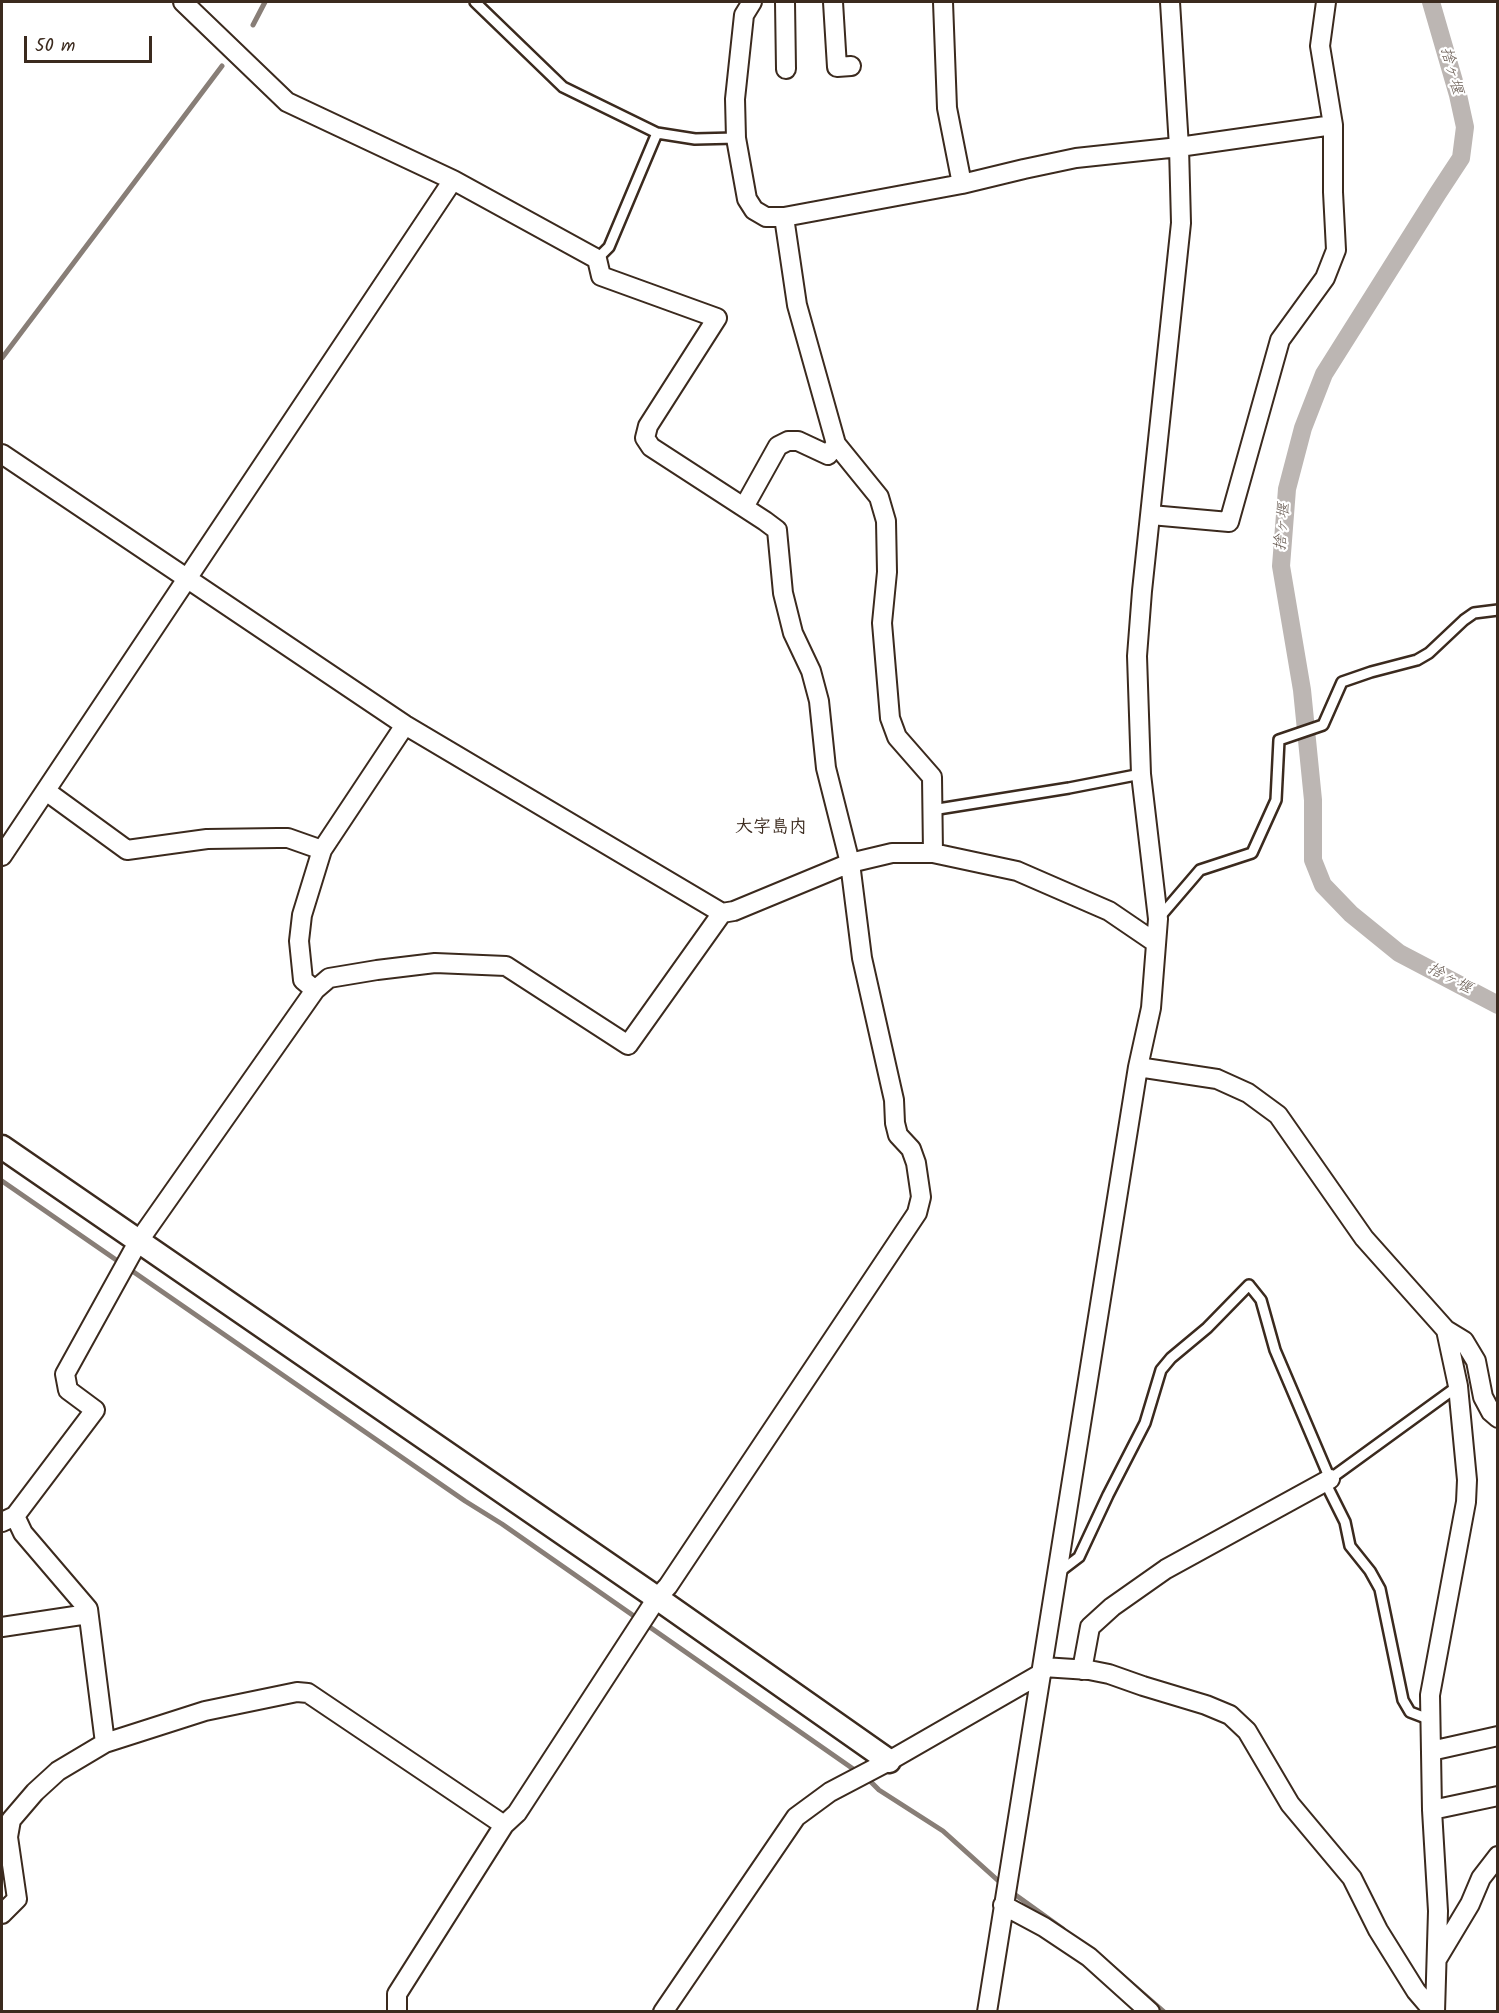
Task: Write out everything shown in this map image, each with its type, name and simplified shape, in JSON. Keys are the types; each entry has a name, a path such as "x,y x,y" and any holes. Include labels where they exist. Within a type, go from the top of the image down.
{"street":[{"path":"183,2 287,102 453,180 597,259 601,276 717,318 648,426 645,438 651,447 777,530 783,593 793,633 811,671 819,701 826,768 850,863 862,958 894,1100 895,1124 898,1135 911,1149 916,1163 921,1197 917,1213 668,1586 657,1598 517,1813 504,1825 397,1994 397,2012"},
{"path":"752,2 744,15 735,99 736,138 747,199 754,210 766,217 784,217 962,184 1024,168 1076,158 1179,147 1333,125"},
{"path":"785,2 786,69"},
{"path":"833,2 837,67 850,66"},
{"path":"943,2 947,108 962,184"},
{"path":"987,2012 1138,1067 1151,1008 1158,919 1141,774 1137,656 1182,223 1170,2"},
{"path":"1151,515 1229,522 1280,340 1325,278 1336,250 1333,125 1320,46 1326,2"},
{"path":"2,856 453,180"},
{"path":"784,217 797,305 836,444 879,497 886,521 887,572 882,623 890,718 897,737 932,777 933,853"},
{"path":"744,507 778,446 788,441 798,441 828,455 836,444"},
{"path":"2,454 405,724 722,913 734,911 850,863 892,853 933,853 1017,871 1109,912 1156,943"},
{"path":"315,990 303,980 299,941 302,915 322,850 405,724"},
{"path":"46,791 127,850 207,839 278,838 288,838 322,850"},
{"path":"105,1743 87,1609 23,1533 8,1519 95,1410 68,1390 65,1374 138,1242 315,990 328,978 376,970 435,963 506,966 628,1045 722,913"},
{"path":"1138,1067 1216,1078 1248,1093 1278,1115 1364,1238 1446,1330 1464,1341 1476,1361 1483,1397 1497,1418"},
{"path":"2,1147 657,1598 889,1761"},
{"path":"1434,2012 1438,1911 1431,1810 1430,1695 1466,1502 1467,1480 1458,1386 1446,1330"},
{"path":"1082,1670 1090,1627 1112,1607 1167,1569 1327,1480"},
{"path":"2,1627 88,1614"},
{"path":"663,2012 796,1817 830,1792 889,1761 1042,1670 1082,1670 1109,1674 1206,1705 1230,1715 1247,1731 1290,1804 1352,1878 1378,1930 1416,1991 1434,2012"},
{"path":"2,1914 17,1899 9,1837 11,1820 34,1792 58,1771 105,1743 205,1711 297,1692 308,1694 504,1825"},
{"path":"1431,1751 1497,1736"},
{"path":"1431,1810 1497,1800"},
{"path":"1436,1960 1470,1904 1481,1878 1497,1856"},
{"path":"1003,1905 1044,1927 1089,1957 1150,2012"}],"lane":[{"path":"475,2 563,87 657,133 695,139 736,138"},
{"path":"597,259 609,247 657,133"},
{"path":"1158,919 1200,870 1252,854 1276,800 1279,740 1323,725 1342,682 1417,660 1429,653 1474,613 1497,610"},
{"path":"932,810 1141,774"},
{"path":"1058,1573 1079,1557 1145,1423 1161,1370 1250,1285 1262,1300 1275,1350 1345,1522 1350,1546 1370,1571 1380,1589 1403,1700 1410,1712 1431,1720"},
{"path":"1327,1480 1458,1386"}],"waterway":[{"path":"253,25 265,2"},
{"name":"捨ヶ堰","path":"1431,2 1465,127 1461,158 1324,374 1303,428 1287,489 1281,566 1302,690 1313,800 1313,860 1323,885 1351,914 1399,953 1498,1005"},
{"path":"2,358 222,66"},
{"path":"2,1181 465,1501 502,1524 859,1773"},
{"path":"867,1778 879,1790 943,1831 1003,1885"},
{"path":"1010,1891 1063,1929"},
{"path":"1095,1952 1164,2012"}],"district":[{"name":"大字島内","path":"771,829"}]}
